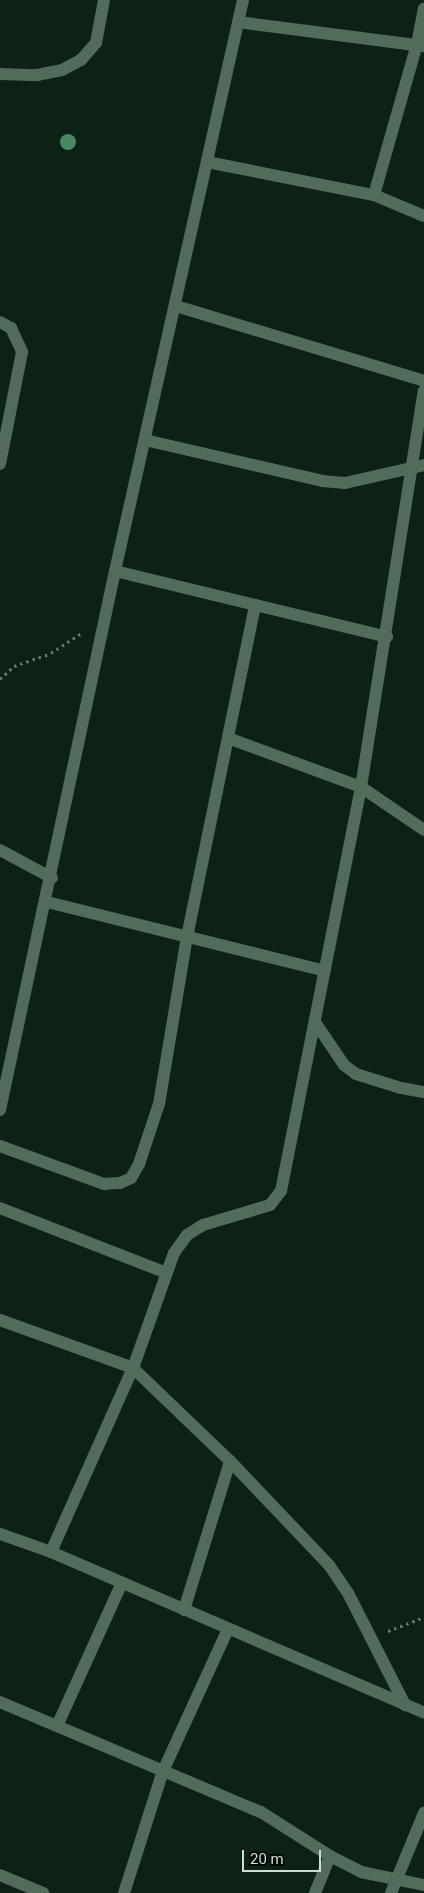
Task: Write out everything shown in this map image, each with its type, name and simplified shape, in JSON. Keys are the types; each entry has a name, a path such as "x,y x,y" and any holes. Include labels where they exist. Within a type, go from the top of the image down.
{"street":[{"path":"0,74 37,75 62,70 82,60 96,43 104,0"},
{"path":"0,1110 47,902 114,571 146,440 243,0"},
{"path":"374,195 421,45 424,9"},
{"path":"238,22 421,45"},
{"path":"207,162 374,195 424,216"},
{"path":"176,306 424,381"},
{"path":"0,322 11,328 22,352 0,464"},
{"path":"51,1552 133,1368 174,1253 187,1235 203,1225 270,1205 282,1190 361,787 418,467 424,392"},
{"path":"146,440 322,481 345,483 418,467"},
{"path":"114,571 387,637"},
{"path":"0,1146 104,1184 120,1183 131,1178 139,1164 158,1104 187,937 255,605"},
{"path":"228,738 361,787 424,830"},
{"path":"0,850 52,878"},
{"path":"47,902 325,972"},
{"path":"315,1022 344,1065 356,1074 401,1088 424,1092"},
{"path":"0,1208 167,1273"},
{"path":"0,1320 133,1368 230,1461 329,1566 371,1639 405,1705"},
{"path":"184,1610 230,1461"},
{"path":"0,1534 51,1552 424,1713"},
{"path":"57,1726 122,1583"},
{"path":"124,1893 163,1771 228,1629"},
{"path":"0,1702 261,1812 330,1856 361,1872 424,1885"},
{"path":"391,1893 394,1880 424,1813"},
{"path":"315,1893 330,1856"},
{"path":"0,1875 43,1893"}],"path":[{"path":"0,680 14,666 52,653 106,618"},
{"path":"371,1639 424,1617"}]}
